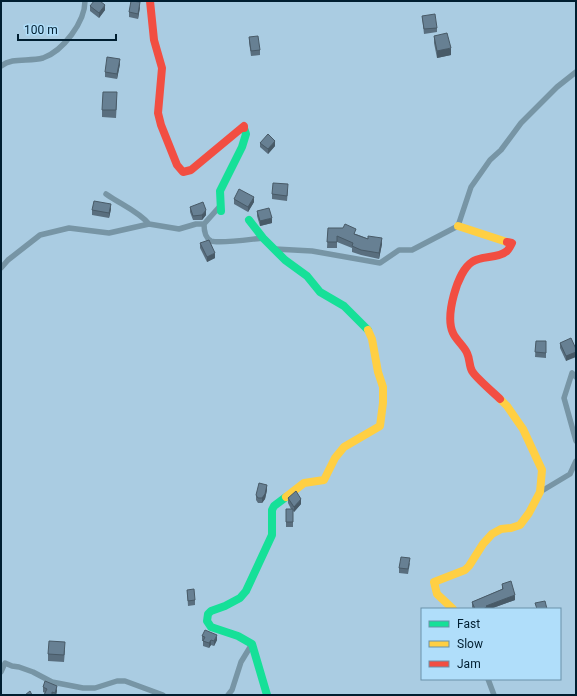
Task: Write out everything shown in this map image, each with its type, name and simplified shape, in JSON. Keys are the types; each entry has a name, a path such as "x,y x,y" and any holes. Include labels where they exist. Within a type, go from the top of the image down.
{"street":[{"path":"1,66 6,62 42,58 50,55 75,30 82,17 85,1"},
{"path":"1,268 8,260 40,235 69,228 109,233 149,224 179,228 196,224 204,224 221,208 220,191 242,147 246,134 244,126 191,170 183,172 177,165 161,125 158,113 162,68 154,40 150,1"},
{"path":"275,249 312,251 380,263 399,250 412,250 458,226 471,187 490,160 501,150 521,123 557,87 576,72"},
{"path":"106,194 118,203 143,217 149,224"},
{"path":"249,220 263,238 285,260 307,276 320,292 344,306 367,329 372,339 378,372 383,387 383,403 380,426 373,432 344,446 324,480 304,483 274,506 272,510 272,535 246,591 240,598 211,611 208,614 207,621 211,627 238,636 252,644 267,695"},
{"path":"204,224 205,235 211,241 221,242 263,238"},
{"path":"452,608 437,594 434,582 465,570 470,566 483,544 492,534 501,529 520,525 529,513 540,492 542,470 523,429 508,406 472,371 467,353 453,332 451,326 451,310 457,284 463,271 472,262 479,259 496,256 507,251 512,243 458,226"},
{"path":"576,377 572,373 564,398 576,441"},
{"path":"540,492 570,474 576,461"},
{"path":"228,695 232,690 241,662 252,644"},
{"path":"1,672 5,663 33,672 52,682 83,688 95,688 117,681 125,681 163,695"},
{"path":"488,680 494,695"}],"building":[{"path":"94,1 100,1 105,5 99,13 90,6"},
{"path":"131,1 140,2 138,14 129,12"},
{"path":"435,14 437,28 424,29 422,16"},
{"path":"447,33 451,48 437,51 434,36"},
{"path":"258,36 260,50 251,51 249,37"},
{"path":"107,57 120,59 117,74 105,72"},
{"path":"103,92 117,92 116,110 102,110"},
{"path":"268,134 275,141 268,149 260,143"},
{"path":"273,183 288,184 287,196 272,194"},
{"path":"239,189 254,197 248,207 234,199"},
{"path":"94,201 111,204 109,213 92,210"},
{"path":"203,202 206,210 202,215 193,216 190,207"},
{"path":"269,208 272,218 260,221 257,211"},
{"path":"345,224 356,229 354,234 368,239 368,236 382,238 379,253 361,250 352,246 353,243 337,236 337,242 327,242 328,228 343,228"},
{"path":"209,240 215,253 207,257 200,243"},
{"path":"571,338 576,352 566,356 560,343"},
{"path":"536,341 546,341 546,353 535,352"},
{"path":"259,483 267,485 265,494 262,498 258,498 256,495"},
{"path":"296,491 301,499 294,507 288,498"},
{"path":"286,509 293,509 293,522 286,522"},
{"path":"401,557 410,558 408,569 399,568"},
{"path":"511,581 515,595 486,606 487,607 485,608 475,608 472,602 503,589 502,584"},
{"path":"194,589 195,600 188,601 187,590"},
{"path":"545,601 547,608 537,608 535,603"},
{"path":"205,630 217,635 214,641 211,640 209,643 203,641 205,637 202,636"},
{"path":"49,641 65,642 64,655 48,654"},
{"path":"45,681 57,686 55,693 52,692 52,695 44,695 47,689 43,687"},
{"path":"30,691 32,695 25,695"}],"traffic: fast":[{"path":"221,211 220,191 242,147 246,134 244,128"},
{"path":"249,220 263,238 285,260 307,276 320,292 344,306 368,330"},
{"path":"267,695 252,644 238,636 211,627 207,621 208,614 211,611 240,598 246,591 272,535 272,510 274,506 286,497"}],"traffic: slow":[{"path":"458,226 507,242"},
{"path":"286,497 304,483 324,480 335,458 344,447 380,426 383,403 383,387 378,372 372,339 368,330"},
{"path":"452,608 437,594 434,582 465,570 483,544 492,534 501,529 520,525 529,513 540,492 542,470 523,429 507,406 500,399"}],"traffic: jam":[{"path":"150,1 154,40 162,68 158,113 161,125 177,165 183,172 191,170 244,126 244,128"},
{"path":"500,399 472,371 467,353 453,333 450,316 457,284 467,267 472,262 480,258 499,255 508,250 512,243 507,242"}]}
